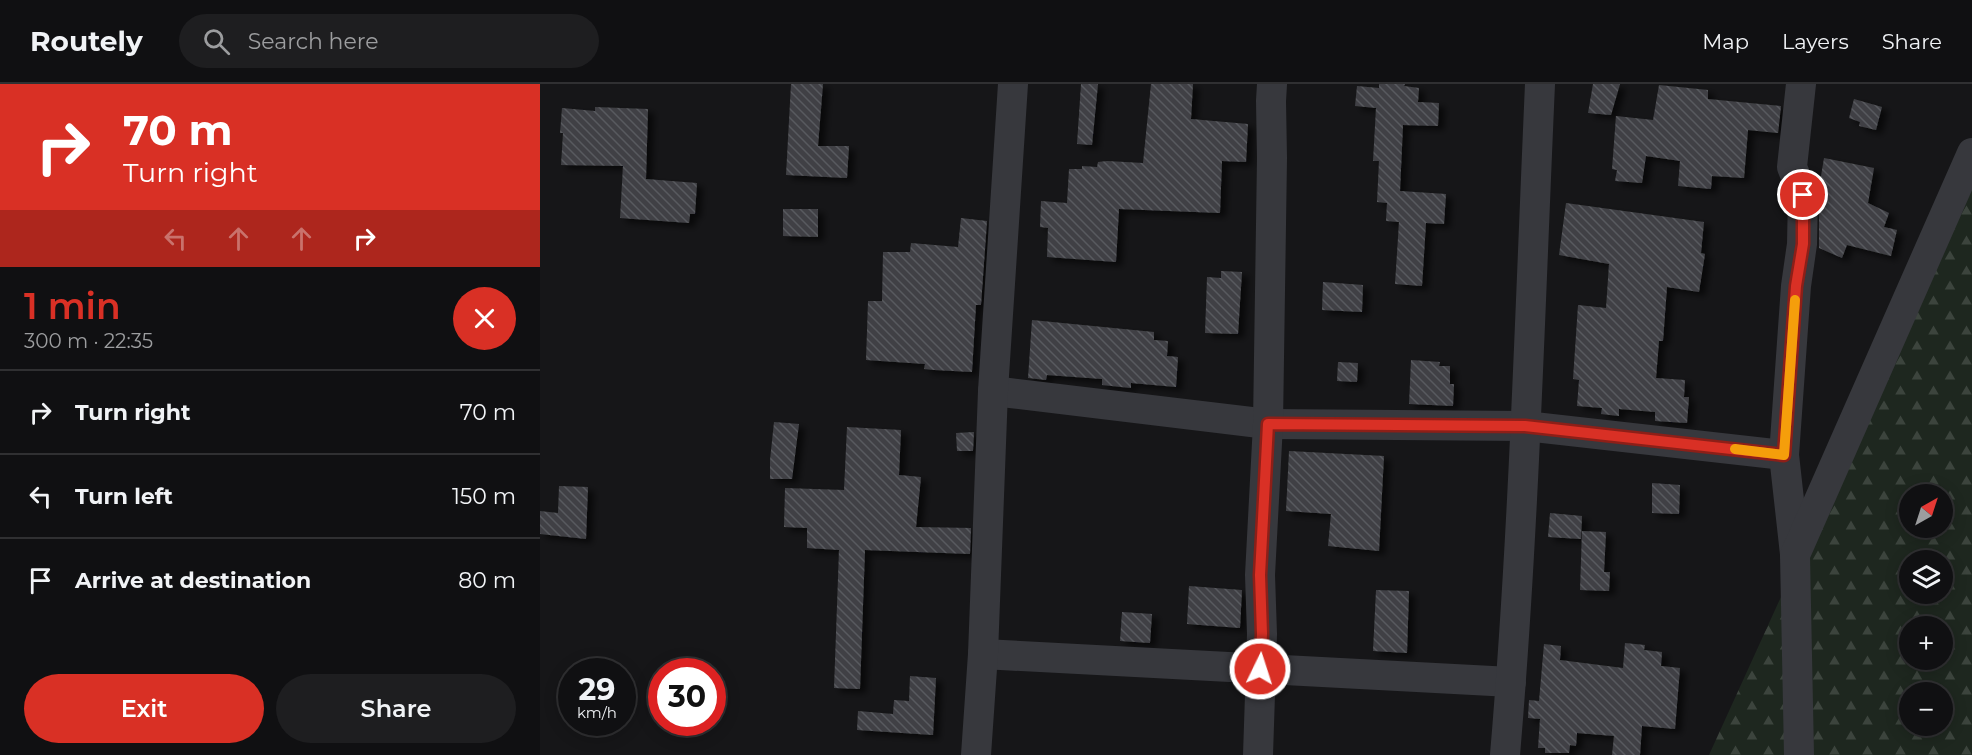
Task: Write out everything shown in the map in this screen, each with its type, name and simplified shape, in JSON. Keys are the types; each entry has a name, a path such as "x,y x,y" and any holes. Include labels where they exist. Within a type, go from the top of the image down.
{"street":[{"path":"976,755 983,654 993,391 1013,84"},
{"path":"1258,755 1262,634 1260,575 1268,424 1272,84"},
{"path":"1505,755 1525,426 1540,84"},
{"path":"1798,755 1795,555 1784,455 1796,286 1803,244 1803,195 1792,166 1801,84"},
{"path":"1795,555 1972,153"},
{"path":"993,391 1268,424 1525,426 1784,455"},
{"path":"983,654 1511,682"}],"green space":[{"path":"1972,173 1972,755 1709,755 1922,287"}],"building":[{"path":"791,84 823,84 818,146 849,146 847,178 786,175"},
{"path":"1081,84 1098,84 1092,145 1077,144"},
{"path":"1151,84 1193,84 1191,119 1248,124 1246,162 1222,161 1220,213 1119,209 1116,262 1047,257 1048,228 1040,227 1041,201 1067,203 1069,169 1082,169 1082,166 1097,167 1098,162 1107,161 1143,163"},
{"path":"1379,84 1405,84 1404,86 1419,88 1418,102 1439,103 1438,126 1403,125 1400,191 1446,194 1444,224 1426,223 1422,286 1395,284 1399,222 1386,221 1387,203 1377,202 1379,161 1373,161 1376,108 1355,106 1357,86 1379,88"},
{"path":"1593,84 1620,84 1611,115 1588,113"},
{"path":"1659,85 1708,90 1708,99 1781,106 1778,133 1748,130 1744,178 1712,176 1711,189 1678,186 1680,161 1646,156 1642,183 1615,181 1617,170 1612,169 1616,116 1653,120"},
{"path":"1854,99 1882,107 1876,130 1859,126 1860,122 1849,118"},
{"path":"595,107 648,109 646,179 697,183 695,214 690,214 689,223 620,218 623,166 561,165 562,108 595,111"},
{"path":"1824,158 1874,168 1868,203 1889,213 1884,227 1897,230 1891,256 1847,245 1842,258 1819,248 1819,188"},
{"path":"1566,203 1704,222 1701,253 1705,254 1699,292 1667,287 1663,341 1659,341 1656,378 1685,380 1684,397 1689,397 1687,423 1655,421 1655,412 1619,409 1619,416 1601,414 1602,408 1577,406 1579,380 1573,379 1578,305 1606,308 1609,264 1559,255"},
{"path":"783,209 818,209 818,237 783,236"},
{"path":"961,218 987,221 981,305 976,305 972,372 924,369 925,364 866,360 868,301 882,301 883,252 910,252 911,243 958,247"},
{"path":"1221,271 1242,272 1238,334 1205,333 1207,277 1221,278"},
{"path":"1323,282 1363,285 1362,312 1322,310"},
{"path":"1032,320 1154,332 1154,340 1168,341 1167,356 1178,357 1176,387 1131,383 1131,388 1102,385 1102,379 1047,375 1046,380 1028,378"},
{"path":"1411,360 1440,362 1439,366 1450,366 1450,384 1454,384 1453,406 1409,404"},
{"path":"1338,362 1358,363 1357,382 1337,381"},
{"path":"774,422 799,424 792,479 770,479"},
{"path":"847,427 901,430 899,475 921,477 916,527 971,528 970,554 865,550 860,689 834,688 839,550 807,548 807,528 784,527 785,488 844,490"},
{"path":"974,432 973,451 957,451 956,433"},
{"path":"1289,451 1384,456 1379,551 1328,546 1331,514 1286,511"},
{"path":"1652,483 1680,485 1679,514 1652,513"},
{"path":"559,486 588,487 586,539 540,534 540,511 558,513"},
{"path":"1550,513 1582,516 1581,539 1548,537"},
{"path":"1582,531 1606,532 1604,572 1610,572 1609,591 1580,590"},
{"path":"1189,586 1242,590 1240,628 1187,624"},
{"path":"1376,590 1409,591 1407,653 1373,651"},
{"path":"1122,612 1152,614 1150,643 1120,641"},
{"path":"1625,643 1645,645 1644,650 1662,652 1661,666 1680,668 1675,729 1642,726 1640,755 1612,755 1614,736 1577,733 1576,746 1570,745 1569,753 1545,753 1545,748 1538,748 1540,719 1528,718 1529,700 1539,701 1544,644 1561,646 1560,660 1623,668"},
{"path":"910,676 936,678 933,735 857,730 858,711 893,714 894,700 909,701"}],"slow traffic":[{"path":"1735,449 1784,455 1795,300"}],"route":[{"path":"1260,669 1262,634 1260,575 1268,424 1525,426 1784,455 1796,286 1803,244 1803,195"}]}
